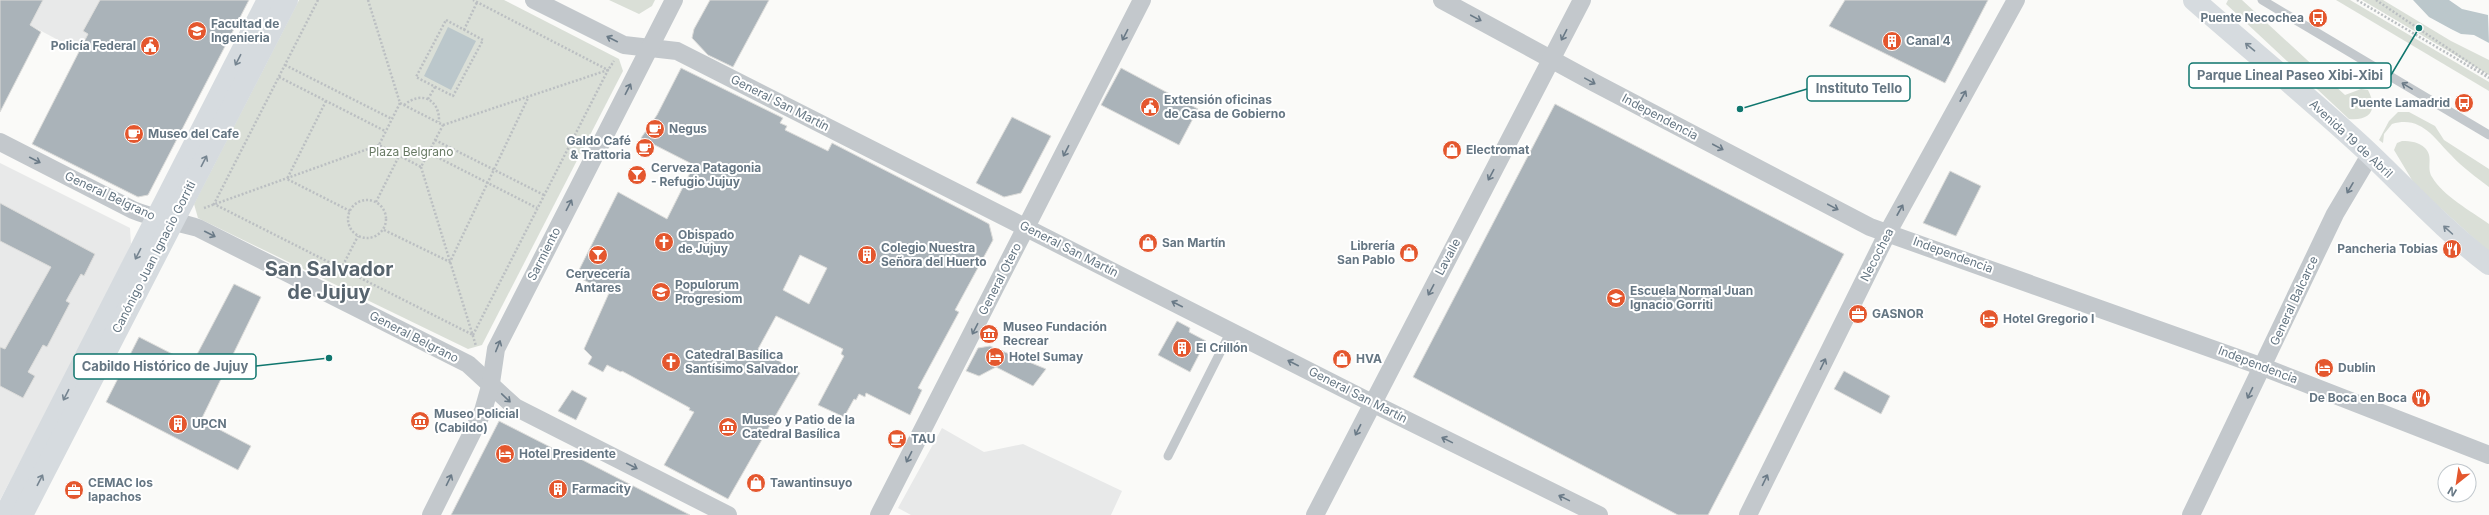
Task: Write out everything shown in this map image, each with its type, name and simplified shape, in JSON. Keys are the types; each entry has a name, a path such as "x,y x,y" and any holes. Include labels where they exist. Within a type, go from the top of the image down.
{"main road":[{"name":"Canónigo Juan Ignacio Gorriti","path":"22,515 170,215 268,0"},
{"name":"Canónigo Juan Ignacio Gorriti","path":"5,515 287,0"},
{"name":"Avenida 19 de Abril","path":"2194,0 2289,81 2370,154 2416,202 2489,264"}],"street":[{"name":"General San Martín","path":"534,0 624,45 677,51 1372,403 1599,515"},
{"name":"Sarmiento","path":"431,515 483,411 491,383 496,349 674,0"},
{"name":"General Otero","path":"879,515 1027,228 1142,0"},
{"name":"Independencia","path":"1442,0 1870,227 1888,232 2263,367 2489,455"},
{"name":"Lavalle","path":"1314,515 1582,0"},
{"name":"Necochea","path":"1748,515 1888,232 2016,0"},
{"name":"General Belgrano","path":"0,142 198,228 468,364 516,407 728,515"},
{"name":"General Balcarce","path":"2191,515 2335,214 2370,154"}],"lane":[{"path":"2262,0 2489,135"},
{"path":"1168,456 1231,331"}],"path":[{"path":"214,204 318,0"},
{"path":"170,215 193,211 214,204 288,179 379,145 400,103 368,0"},
{"path":"473,0 608,70"},
{"path":"2357,0 2489,77"},
{"path":"2376,0 2489,77"},
{"path":"464,30 477,2"},
{"path":"446,20 483,40 453,96 435,87 416,77 446,20"},
{"path":"473,335 608,70 624,45"},
{"path":"285,65 392,119"},
{"path":"421,167 443,125 528,98 608,70"},
{"path":"279,77 386,131"},
{"path":"428,99 435,87"},
{"path":"404,105 412,98 419,97 428,99 435,104 439,113 439,122"},
{"path":"450,262 528,98"},
{"path":"288,179 326,101"},
{"path":"400,103 443,125"},
{"path":"435,140 544,195"},
{"path":"379,145 421,167 473,335"},
{"path":"429,153 537,208"},
{"path":"376,202 399,156"},
{"path":"288,179 350,211"},
{"path":"360,201 376,202 381,206 386,217 384,230 370,238 358,236 349,223 350,211 360,201"},
{"path":"214,204 473,335"},
{"path":"384,230 450,262"},
{"path":"341,268 358,236"}],"shaded area":[{"name":"Policía Federal","path":"43,0 100,0 83,31 199,96 191,111 30,25"},
{"path":"2413,0 2449,0 2462,9 2488,15 2489,43 2474,35 2461,34 2429,17"},
{"path":"448,27 476,41 451,90 424,76"},
{"path":"0,163 130,228 131,244 87,335 0,500"},
{"path":"942,428 984,452 1023,444 1122,491 1111,515 911,515 898,508"}],"green space":[{"name":"Plaza Belgrano","path":"299,0 504,0 619,59 623,71 482,345 468,349 198,218 194,204"},
{"path":"609,0 655,0 652,6 639,14"},
{"path":"2228,0 2242,0 2345,95 2361,89 2368,90 2371,97 2372,108 2367,116 2357,119 2349,119 2226,4"},
{"path":"2336,0 2350,0 2489,82 2489,91"},
{"path":"2362,0 2383,0 2451,41 2489,60 2489,75"},
{"path":"2398,112 2409,112 2435,126 2444,140 2489,169 2489,187 2469,172 2433,135 2419,125 2402,122 2392,124 2384,134 2383,143 2379,140 2389,121"},
{"path":"2402,141 2415,142 2425,148 2428,151 2430,158 2430,173 2437,184 2450,197 2489,224 2489,252 2415,185 2394,150 2397,143"}],"building":[{"path":"0,0 43,0 30,25 41,32 0,112"},
{"path":"100,0 249,0 148,195 138,197 32,144 88,34 83,31"},
{"path":"710,0 769,0 733,67 708,55 692,38 694,29"},
{"path":"1845,0 1988,0 1945,83 1829,26"},
{"path":"681,68 783,118 780,123 787,126 785,130 828,151 832,143 989,224 993,240 955,310 959,312 918,388 922,390 910,415 866,393 865,397 859,394 856,400 854,399 844,417 818,405 844,356 841,354 843,349 776,316 758,349 800,373 728,499 664,465 694,412 689,410 690,408 622,371 621,372 607,365 603,372 588,364 592,357 584,349 609,293 576,276 618,192 667,219 694,165 641,138 657,115","holes":["800,255 827,268 809,304 783,290"]},
{"name":"Extensión oficinas de Casa de Gobierno","path":"1121,68 1198,109 1179,145 1101,105"},
{"name":"Escuela Normal Juan Ignacio Gorriti","path":"1555,104 1844,254 1708,515 1678,515 1413,377"},
{"path":"1012,117 1051,136 1021,193 1004,197 976,183"},
{"path":"1950,171 1981,186 1956,236 1923,223"},
{"path":"0,203 95,254 84,276 81,274 66,301 70,303 47,347 43,345 28,372 35,376 23,398 0,386 0,347 5,349 51,267 0,241"},
{"path":"234,284 261,297 201,420 251,446 238,470 106,402 139,337 192,364"},
{"name":"El Crillón","path":"1177,321 1190,328 1189,332 1206,341 1190,372 1158,355"},
{"name":"Hotel Sumay","path":"990,346 1046,369 1033,386 996,367 979,376 966,371 978,348"},
{"path":"1844,371 1890,396 1881,414 1834,389"},
{"path":"572,390 587,398 576,420 558,411"},
{"path":"499,421 562,453 563,450 690,515 451,515"}],"place":[{"name":"Puente Necochea","path":"2318,18"},
{"name":"Parque Lineal Paseo Xibi-Xibi","path":"2419,28"},
{"name":"Facultad de Ingenieria","path":"197,31"},
{"name":"Canal 4","path":"1892,41"},
{"name":"Policía Federal","path":"150,46"},
{"name":"Puente Lamadrid","path":"2464,103"},
{"name":"Extensión oficinas de Casa de Gobierno","path":"1150,107"},
{"name":"Instituto Tello","path":"1740,109"},
{"name":"Negus","path":"655,129"},
{"name":"Museo del Cafe","path":"134,134"},
{"name":"Galdo Café & Trattoria","path":"645,148"},
{"name":"Electromat","path":"1452,150"},
{"name":"Cerveza Patagonia - Refugio Jujuy","path":"637,175"},
{"name":"Obispado de Jujuy","path":"664,242"},
{"name":"San Martín","path":"1148,243"},
{"name":"Pancheria Tobias","path":"2452,249"},
{"name":"Librería San Pablo","path":"1409,253"},
{"name":"Cervecería Antares","path":"598,255"},
{"name":"Colegio Nuestra Señora del Huerto","path":"867,255"},
{"name":"Populorum Progresiom","path":"661,292"},
{"name":"Escuela Normal Juan Ignacio Gorriti","path":"1616,298"},
{"name":"GASNOR","path":"1858,314"},
{"name":"Hotel Gregorio I","path":"1989,319"},
{"name":"Museo Fundación Recrear","path":"989,334"},
{"name":"El Crillón","path":"1182,348"},
{"name":"Hotel Sumay","path":"995,357"},
{"name":"Cabildo Histórico de Jujuy","path":"329,358"},
{"name":"HVA","path":"1342,359"},
{"name":"Catedral Basílica Santísimo Salvador","path":"671,362"},
{"name":"Dublin","path":"2324,368"},
{"name":"De Boca en Boca","path":"2421,398"},
{"name":"Museo Policial (Cabildo)","path":"420,421"},
{"name":"UPCN","path":"178,424"},
{"name":"Museo y Patio de la Catedral Basílica","path":"728,427"},
{"name":"TAU","path":"897,439"},
{"name":"Hotel Presidente","path":"505,454"},
{"name":"Tawantinsuyo","path":"756,483"},
{"name":"Farmacity","path":"558,489"},
{"name":"CEMAC los lapachos","path":"74,490"}],"district":[{"name":"San Salvador de Jujuy","path":"329,280"}]}
